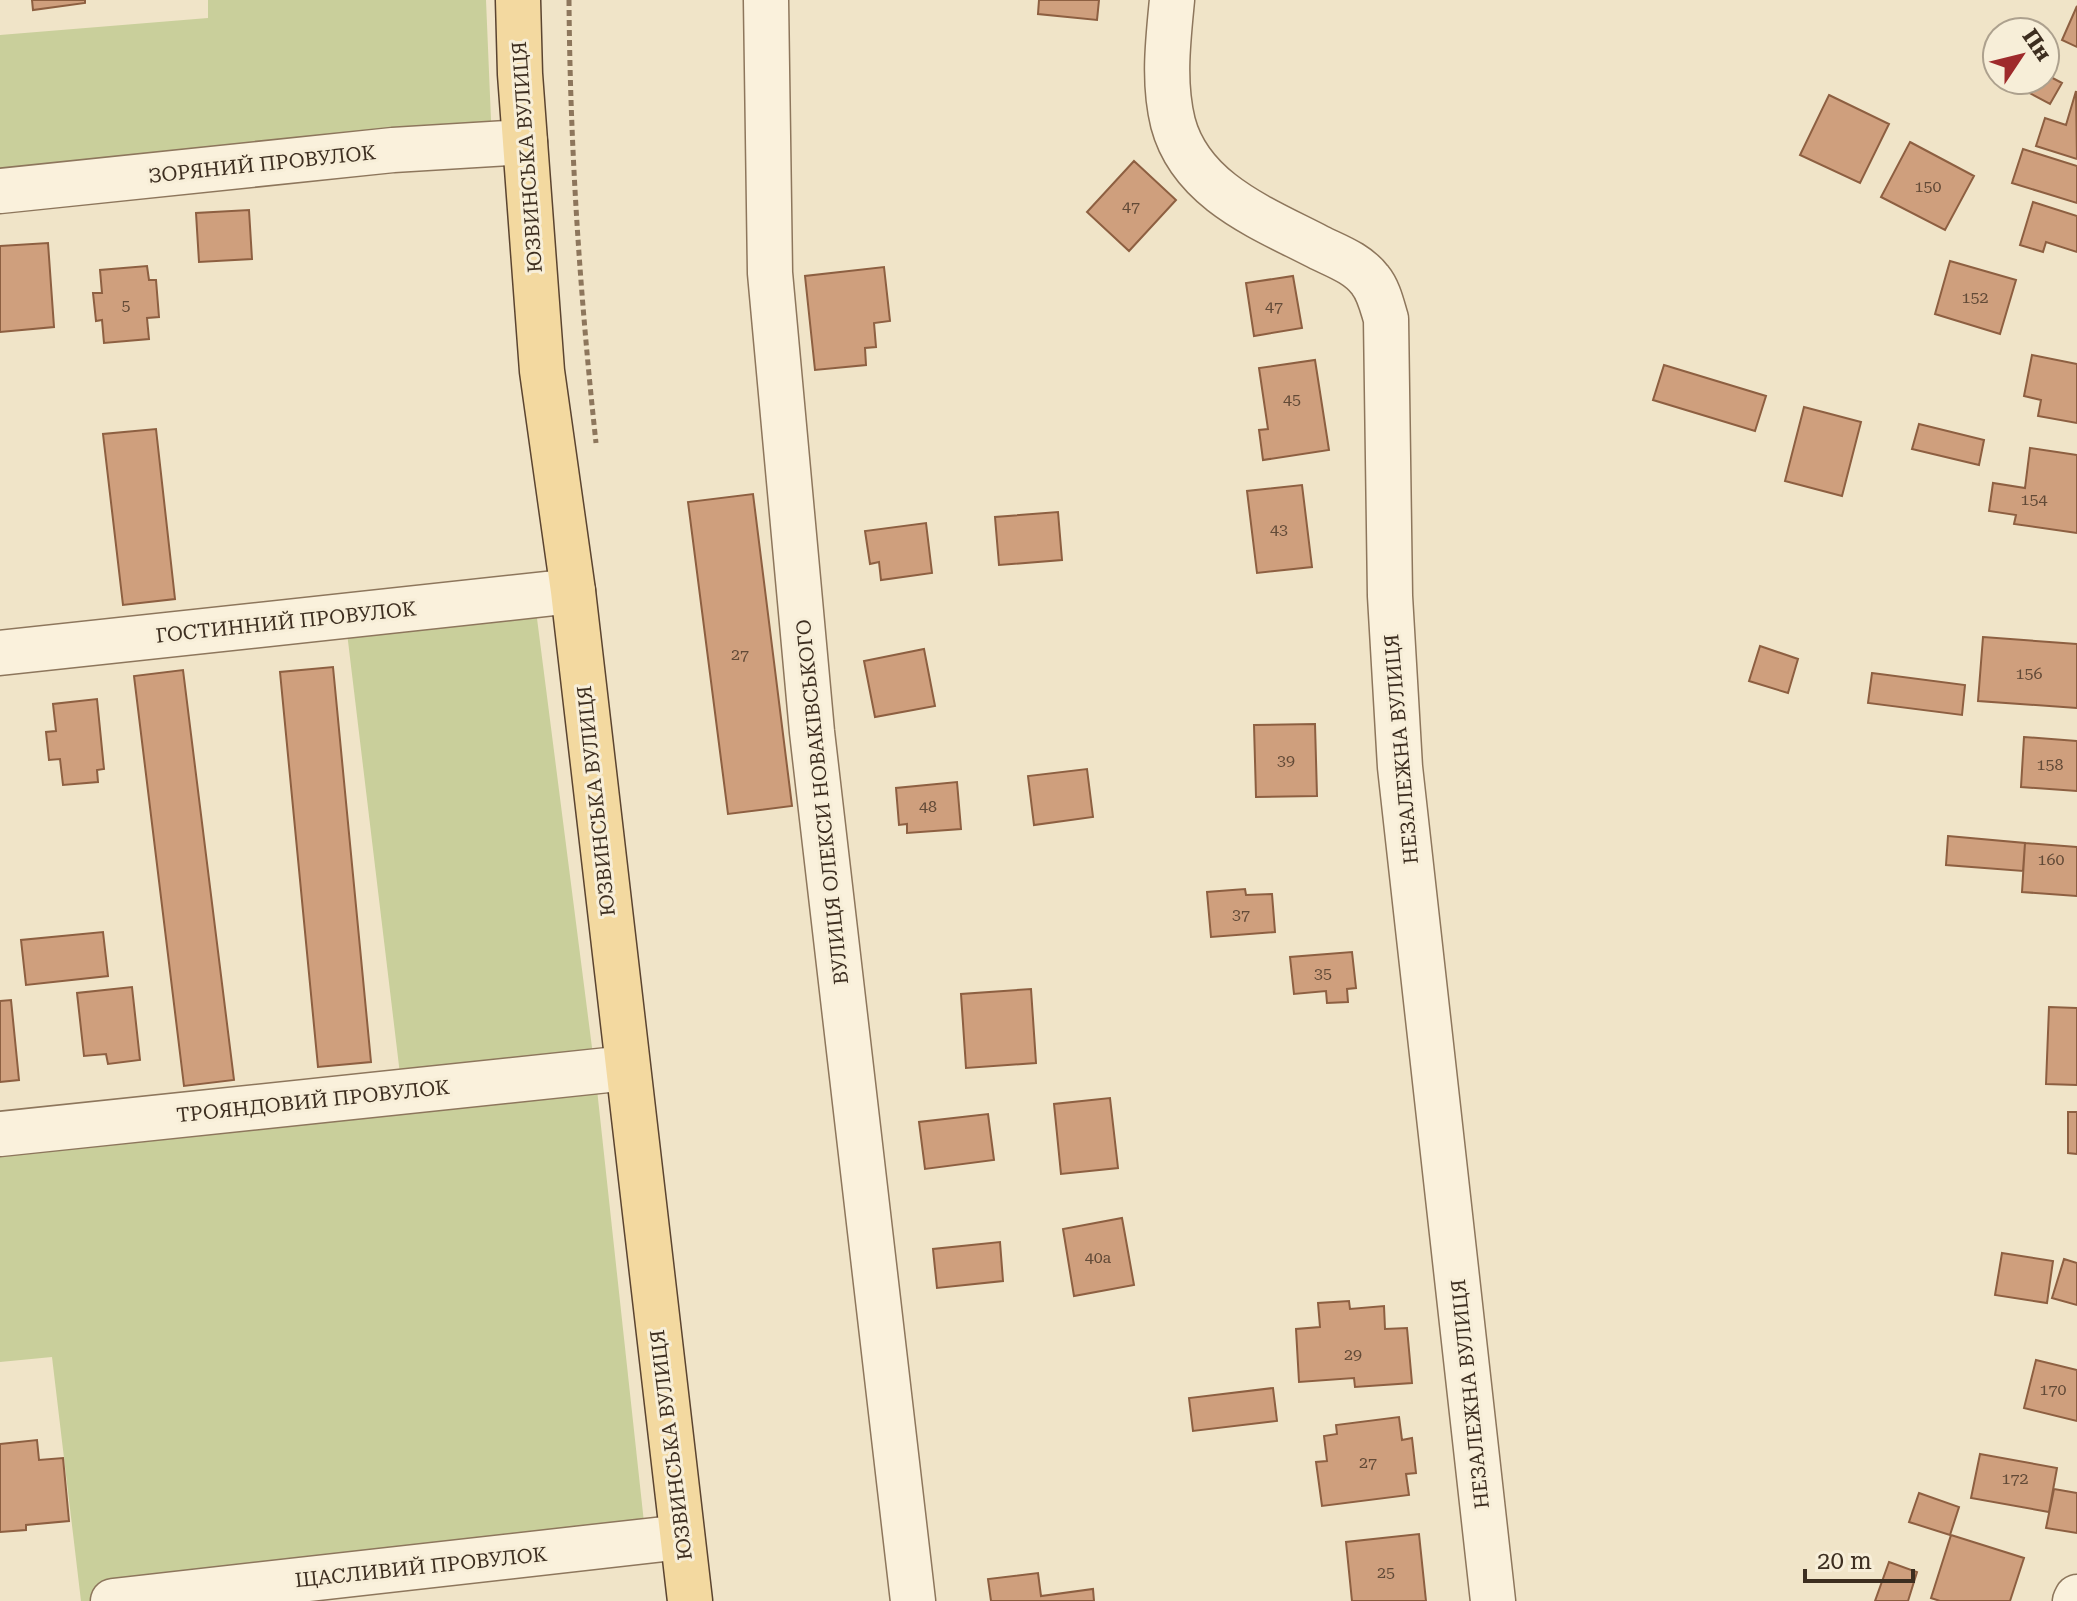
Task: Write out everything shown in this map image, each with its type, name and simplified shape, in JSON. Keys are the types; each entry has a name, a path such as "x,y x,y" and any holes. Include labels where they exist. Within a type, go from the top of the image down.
{"main road":[{"name":"ЮЗВИНСЬКА ВУЛИЦЯ","path":"518,0 542,371 573,591 690,1601"}],"street":[{"name":"ВУЛИЦЯ ОЛЕКСИ НОВАКІВСЬКОГО","path":"766,0 770,273 803,637 913,1601"},
{"name":"НЕЗАЛЕЖНА ВУЛИЦЯ","path":"1172,0 1167,76 1170,105 1182,146 1192,162 1222,193 1242,208 1353,264 1369,279 1380,297 1386,319 1390,596 1400,767 1493,1601"},
{"name":"ЗОРЯНИЙ ПРОВУЛОК","path":"0,191 393,150 525,142"},
{"name":"ГОСТИННИЙ ПРОВУЛОК","path":"0,653 573,591"},
{"name":"ТРОЯНДОВИЙ ПРОВУЛОК","path":"0,1134 627,1068"},
{"name":"ЩАСЛИВИЙ ПРОВУЛОК","path":"113,1601 682,1537"}],"green space":[{"path":"208,0 486,0 492,144 0,192 0,35 208,18"},
{"path":"534,595 595,1071 646,1541 113,1601 81,1601 52,1357 0,1362 0,1133 402,1091 345,616"}],"building":[{"path":"32,0 85,0 85,3 33,10"},
{"path":"1039,0 1099,0 1097,20 1038,14"},
{"path":"2077,6 2077,47 2062,40"},
{"path":"2076,91 2077,159 2036,146 2045,118 2066,125"},
{"path":"1829,95 1889,124 1860,183 1800,155"},
{"path":"2035,96 2055,96 2050,104"},
{"path":"1910,142 1974,176 1945,230 1881,197"},
{"path":"2023,149 2077,166 2077,203 2012,183"},
{"path":"1134,161 1176,200 1129,251 1087,212"},
{"path":"2033,202 2077,216 2077,252 2046,242 2043,252 2020,245"},
{"path":"249,210 252,259 199,262 196,213"},
{"path":"48,243 54,327 0,332 0,246"},
{"path":"1950,261 2016,280 2000,334 1935,314"},
{"path":"147,266 149,280 156,280 159,317 147,318 149,339 104,343 102,320 96,321 93,293 102,293 100,270"},
{"path":"884,267 890,321 874,323 876,347 865,348 866,365 815,370 805,276"},
{"path":"1293,276 1302,328 1254,336 1246,283"},
{"path":"2032,355 2077,364 2077,423 2038,416 2041,400 2024,396"},
{"path":"1315,360 1329,450 1263,460 1259,430 1268,429 1259,368"},
{"path":"1664,365 1766,396 1755,431 1653,400"},
{"path":"1804,407 1861,422 1842,496 1785,481"},
{"path":"1919,424 1984,440 1979,465 1912,449"},
{"path":"156,429 175,599 123,605 103,434"},
{"path":"2030,448 2077,455 2077,533 2014,524 2016,515 1989,511 1993,483 2025,488"},
{"path":"1302,485 1312,567 1257,573 1247,491"},
{"path":"753,494 792,806 728,814 688,502"},
{"path":"1058,512 1062,560 999,565 995,517"},
{"path":"926,523 932,573 881,580 879,562 870,564 865,531"},
{"path":"1983,637 2077,644 2077,708 1978,701"},
{"path":"1760,646 1798,659 1788,693 1749,681"},
{"path":"924,649 935,706 875,717 864,661"},
{"path":"333,667 371,1062 318,1067 280,672"},
{"path":"183,670 234,1080 184,1086 134,676"},
{"path":"1872,673 1965,685 1962,715 1868,703"},
{"path":"97,699 104,769 97,770 98,782 63,785 60,759 49,760 46,732 56,731 53,704"},
{"path":"1315,724 1317,796 1256,797 1254,725"},
{"path":"2024,737 2077,741 2077,791 2021,787"},
{"path":"1087,769 1093,817 1034,825 1028,776"},
{"path":"957,782 961,829 907,833 907,824 899,825 896,788"},
{"path":"1948,836 2025,843 2023,871 1946,865"},
{"path":"2025,843 2077,847 2077,896 2022,892"},
{"path":"1245,889 1246,895 1272,894 1275,932 1211,937 1207,892"},
{"path":"103,932 108,976 26,985 21,940"},
{"path":"1352,952 1356,988 1347,989 1348,1002 1327,1003 1326,991 1294,994 1290,957"},
{"path":"132,987 140,1060 108,1064 106,1054 84,1056 77,993"},
{"path":"1031,989 1036,1063 966,1068 961,994"},
{"path":"11,1000 19,1080 0,1082 0,1001"},
{"path":"2049,1007 2077,1008 2077,1085 2046,1084"},
{"path":"1110,1098 1118,1168 1061,1174 1054,1104"},
{"path":"2068,1112 2077,1112 2077,1154 2068,1153"},
{"path":"988,1114 994,1160 925,1169 919,1122"},
{"path":"1122,1218 1134,1285 1074,1296 1063,1229"},
{"path":"1000,1242 1003,1281 937,1288 933,1249"},
{"path":"2002,1253 2053,1261 2047,1303 1995,1295"},
{"path":"2064,1259 2077,1263 2077,1305 2052,1298"},
{"path":"1349,1301 1350,1309 1384,1306 1385,1329 1407,1328 1412,1383 1355,1387 1354,1378 1299,1382 1296,1329 1320,1327 1318,1303"},
{"path":"2036,1360 2077,1370 2077,1421 2024,1408"},
{"path":"1273,1388 1277,1421 1193,1431 1189,1398"},
{"path":"1399,1417 1402,1440 1412,1438 1416,1473 1406,1474 1409,1495 1322,1506 1316,1462 1327,1461 1324,1436 1337,1434 1336,1425"},
{"path":"37,1440 39,1460 63,1458 69,1521 26,1525 26,1530 0,1532 0,1444"},
{"path":"1980,1454 2057,1468 2049,1512 1971,1498"},
{"path":"2054,1489 2077,1493 2077,1533 2046,1528"},
{"path":"1919,1493 1959,1507 1950,1535 1909,1522"},
{"path":"1419,1534 1426,1601 1352,1601 1346,1542"},
{"path":"1951,1535 2024,1558 2010,1601 1940,1601 1931,1598"},
{"path":"1889,1562 1917,1572 1908,1601 1875,1601"},
{"path":"1038,1573 1041,1596 1093,1589 1094,1601 991,1601 988,1579"}]}
